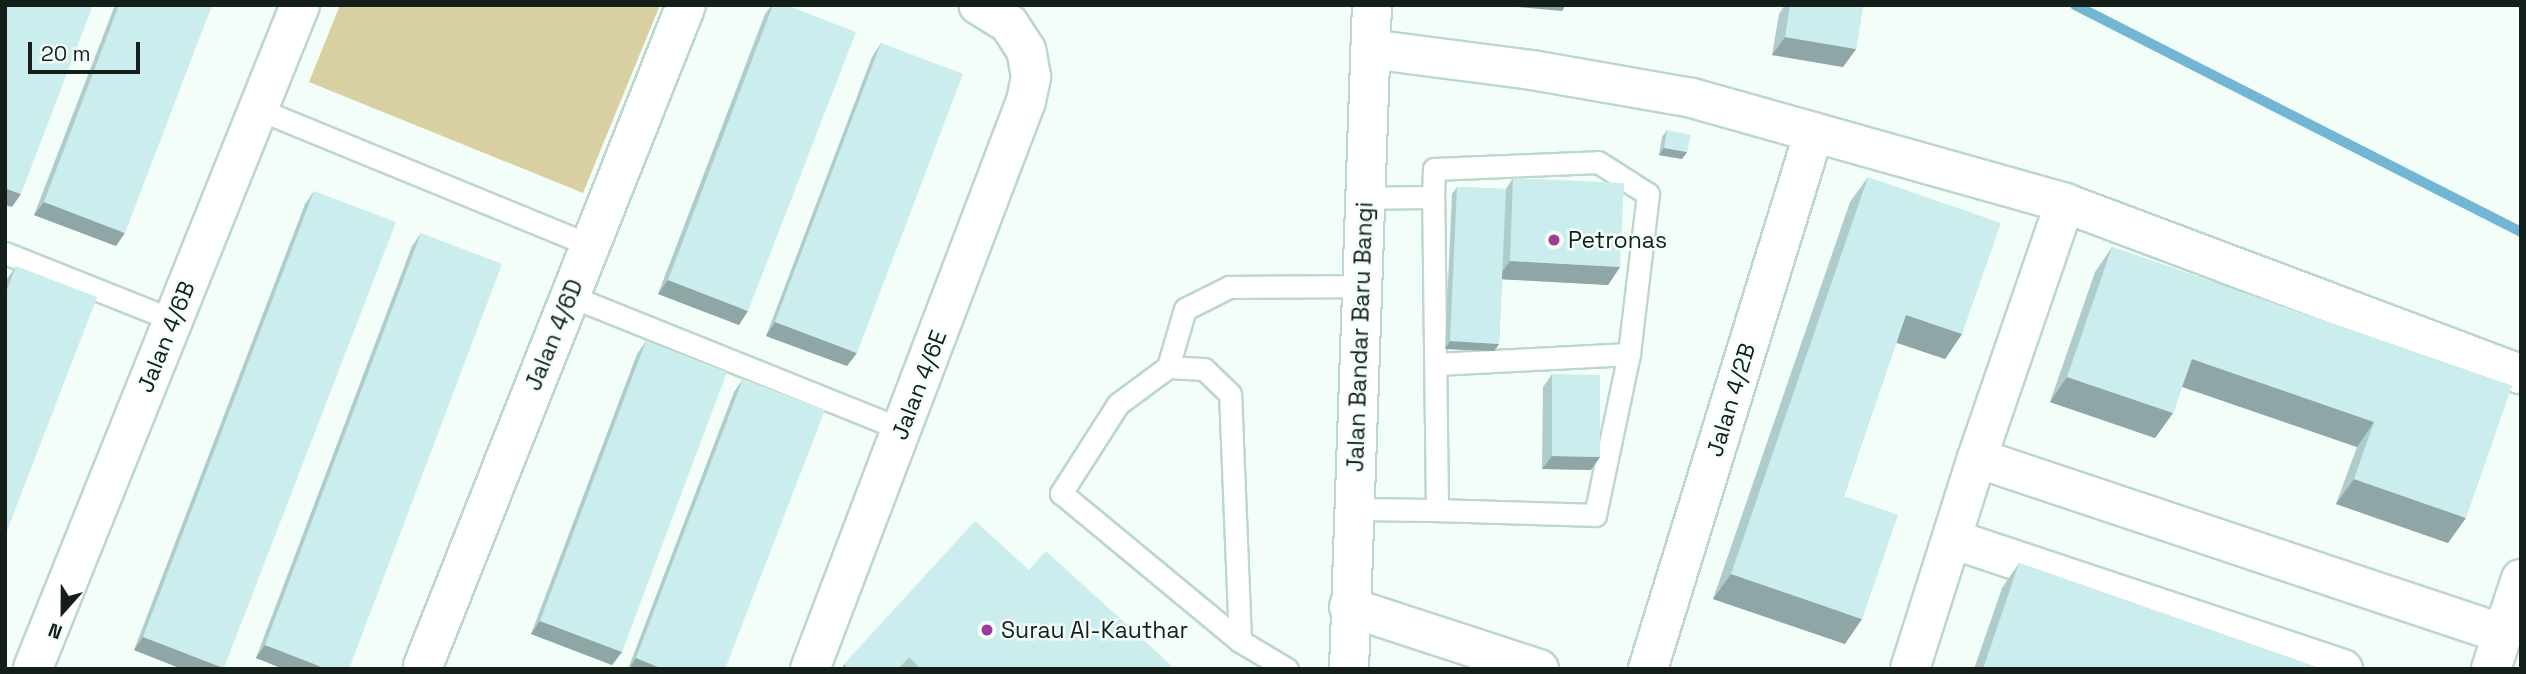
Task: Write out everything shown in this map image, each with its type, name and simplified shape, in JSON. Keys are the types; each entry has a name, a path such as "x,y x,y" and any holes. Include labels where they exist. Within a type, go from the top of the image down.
{"street":[{"name":"Jalan 4/6B","path":"33,668 299,5"},
{"name":"Jalan 4/6D","path":"423,666 686,5"},
{"name":"Jalan 4/6E","path":"810,669 1026,101 1031,77 1026,50 1009,24 978,5"},
{"name":"Jalan Bandar Baru Bangi","path":"1349,669 1352,509 1372,5"},
{"path":"1370,49 1532,70 1692,97 2065,202 2521,374"},
{"name":"Jalan 4/2B","path":"1648,669 1814,132"},
{"path":"1910,669 1977,458 2065,202"},
{"path":"1977,458 2497,651 2521,579"},
{"path":"1951,539 2343,669"},
{"path":"1349,607 1539,669"}],"lane":[{"path":"258,109 590,245"},
{"path":"1352,509 1595,515 1629,354 1648,194 1598,162 1434,169 1437,510"},
{"path":"1365,198 1433,197"},
{"path":"5,253 173,320"},
{"path":"1287,669 1240,641 1060,493 1118,404 1168,366 1185,309 1229,287 1294,284 1362,286"},
{"path":"570,296 903,430"},
{"path":"1437,364 1629,354"},
{"path":"1168,366 1204,369 1230,394 1240,641"}],"shaded area":[{"path":"340,5 660,5 583,193 309,82"}],"building":[{"path":"5,5 93,5 21,194 5,188"},
{"path":"119,5 212,5 125,233 44,202"},
{"path":"773,5 786,5 856,32 748,311 668,280"},
{"path":"1790,5 1863,5 1856,49 1785,37"},
{"path":"881,43 963,74 857,353 775,322"},
{"path":"1667,130 1691,135 1687,152 1664,148"},
{"path":"1868,177 2001,223 1962,334 1906,315 1844,496 1898,515 1862,619 1731,574"},
{"name":"Petronas","path":"1513,178 1624,183 1620,267 1510,261"},
{"path":"1457,187 1506,189 1499,344 1450,341"},
{"path":"314,191 396,222 224,668 143,637"},
{"path":"421,233 502,264 349,669 327,669 265,645"},
{"path":"2112,247 2512,386 2466,518 2354,479 2374,422 2192,359 2173,413 2067,377"},
{"path":"16,266 97,297 5,536 5,295"},
{"path":"646,341 727,372 622,652 540,621"},
{"path":"1552,374 1600,375 1600,457 1552,456"},
{"path":"743,379 825,410 725,669 663,669 636,658"},
{"name":"Surau Al-Kauthar","path":"975,521 1029,570 1046,551 1172,666 1169,669 921,669 909,657 898,669 849,669 844,664"},
{"path":"2019,563 2322,669 1983,669"}],"waterway":[{"path":"2075,5 2521,232"}],"place":[{"name":"Petronas","path":"1554,240"},
{"name":"Surau Al-Kauthar","path":"987,630"}]}
